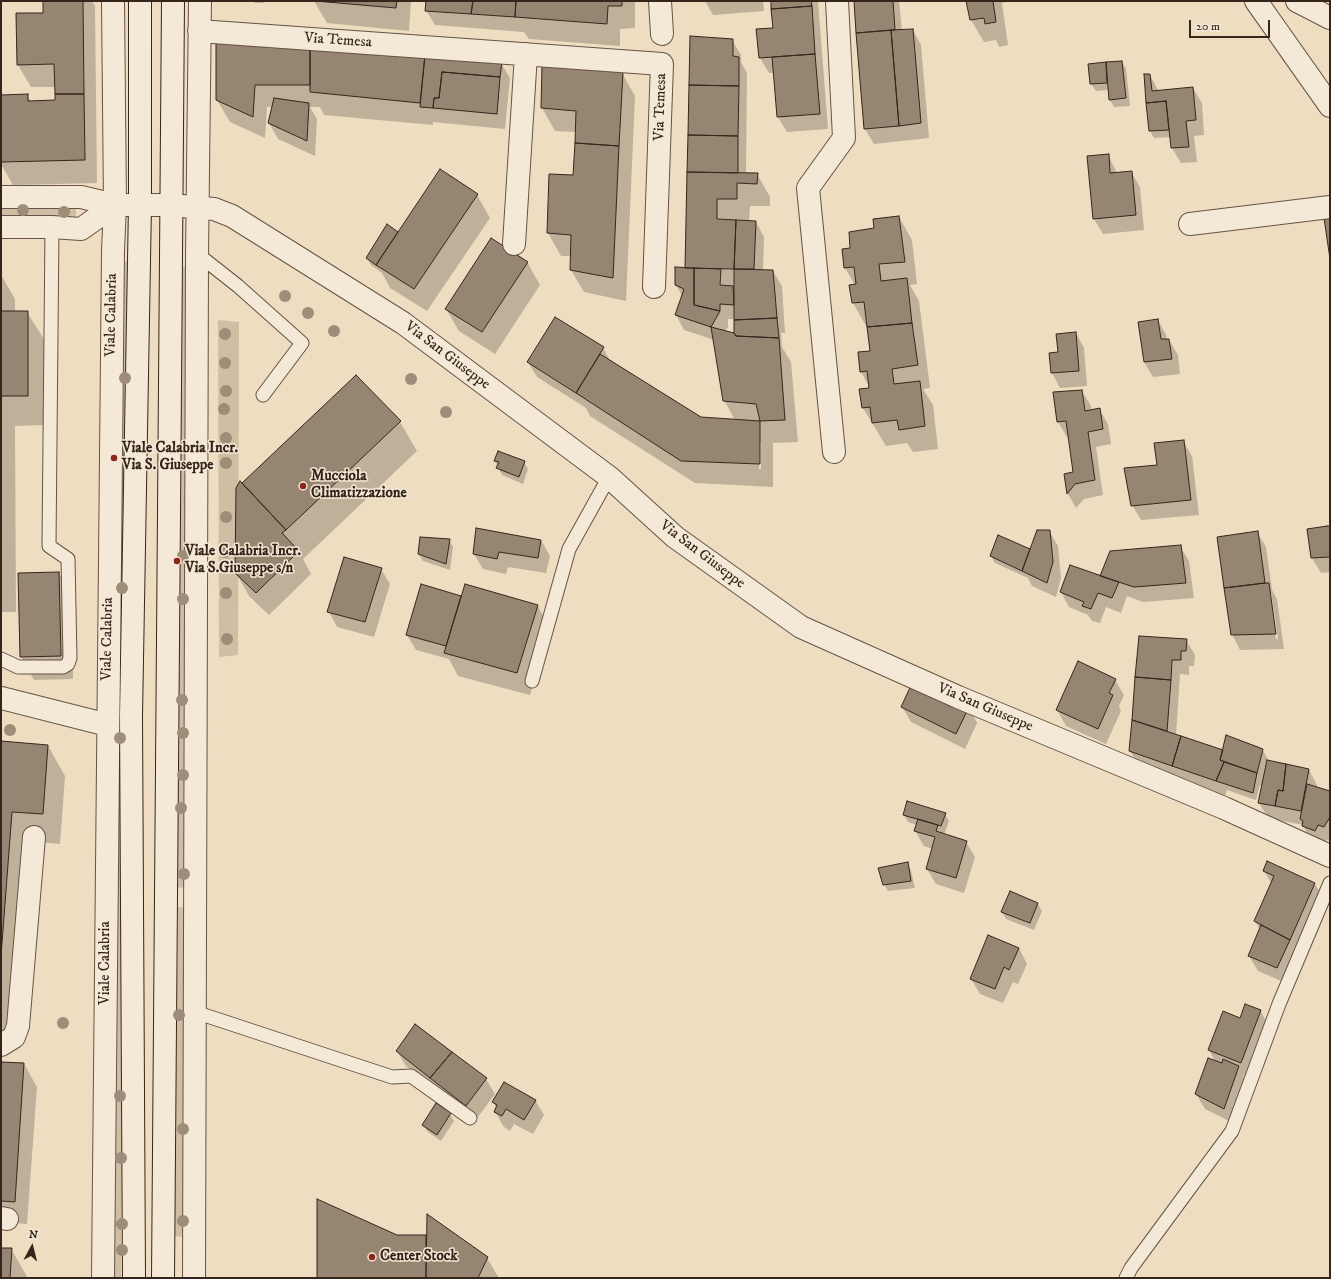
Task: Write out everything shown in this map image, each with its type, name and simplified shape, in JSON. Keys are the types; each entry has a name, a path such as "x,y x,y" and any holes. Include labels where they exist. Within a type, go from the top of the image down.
{"street":[{"name":"Viale Calabria","path":"103,1278 113,251 115,205 113,1"},
{"name":"Viale Calabria","path":"134,1278 131,716 140,204 140,1"},
{"path":"164,1278 173,1"},
{"path":"194,1278 197,206 200,1"},
{"path":"660,1 662,34"},
{"path":"834,452 808,188 844,138 837,1"},
{"path":"1256,1 1330,106"},
{"path":"1297,1 1330,18"},
{"name":"Via Temesa","path":"199,31 662,64 654,287"},
{"path":"514,244 526,54"},
{"name":"Via San Giuseppe","path":"1,197 81,197 115,205 140,204 197,206 214,209 232,216 403,323 609,477 675,537 801,627 958,697 1224,808 1330,856"},
{"path":"1,227 52,227 81,229 115,205"},
{"path":"1190,224 1330,207"},
{"path":"1,698 108,725"},
{"path":"1,1045 14,1037 18,1026 34,837"}],"lane":[{"path":"1,659 18,667 63,667 68,664 70,658 68,559 49,546 52,227"},
{"path":"197,256 205,260 238,286 302,343 263,395"},
{"path":"532,682 569,549 609,477"},
{"path":"1126,1278 1131,1268 1232,1131 1279,1004 1330,883"},
{"path":"195,1012 392,1077 411,1076 470,1118"}],"shaded area":[{"path":"1,209 76,209 76,218 1,218"},
{"path":"120,261 128,262 121,1278 114,1278"},
{"path":"181,267 191,267 186,887 177,888"},
{"path":"218,320 239,322 238,655 219,657"},
{"path":"178,907 187,908 186,1237 174,1236"}],"building":[{"path":"43,1 83,1 84,94 55,94 54,64 17,65 16,13 43,13"},
{"path":"315,1 397,1 396,8"},
{"path":"426,1 473,1 471,14 425,11"},
{"path":"473,1 516,1 515,17 471,14"},
{"path":"516,1 622,1 622,6 608,6 607,24 515,17"},
{"path":"771,1 811,1 812,6 771,9"},
{"path":"854,1 893,1 895,30 856,33"},
{"path":"966,1 993,1 996,22 985,24 984,18 970,20"},
{"path":"812,6 815,54 759,58 756,29 773,28 771,9"},
{"path":"913,29 921,123 899,126 891,30"},
{"path":"891,30 899,126 864,129 856,33"},
{"path":"690,36 733,39 733,56 739,57 739,86 689,85"},
{"path":"216,42 310,44 310,85 255,85 253,117 216,100"},
{"path":"310,44 425,55 420,103 310,92"},
{"path":"815,54 820,114 777,117 772,57"},
{"path":"425,55 502,62 500,77 442,72 439,98 434,98 433,108 420,107"},
{"path":"1122,61 1126,98 1109,100 1106,62"},
{"path":"1106,62 1107,83 1090,84 1088,64"},
{"path":"542,65 623,72 619,146 575,143 576,111 541,108"},
{"path":"442,72 500,77 497,114 433,108 434,98 439,98"},
{"path":"1144,74 1150,74 1152,91 1193,87 1196,120 1186,121 1189,147 1171,148 1166,101 1146,103"},
{"path":"689,85 739,86 738,136 688,135"},
{"path":"28,94 28,101 55,100 55,94 84,94 85,160 1,162 1,95"},
{"path":"274,98 309,103 307,141 268,123"},
{"path":"1166,101 1169,130 1149,131 1146,103"},
{"path":"688,135 738,136 738,173 687,172"},
{"path":"575,143 619,146 613,278 570,270 571,235 547,233 549,174 573,175"},
{"path":"1109,154 1110,173 1132,171 1136,215 1093,219 1087,156"},
{"path":"440,169 478,194 414,289 376,265"},
{"path":"687,172 758,173 757,184 737,183 737,199 717,199 717,219 736,220 734,269 685,268"},
{"path":"899,216 905,262 879,264 881,281 907,278 912,323 867,327 864,302 852,303 849,285 856,284 854,267 844,268 842,249 850,248 849,232 874,228 873,219"},
{"path":"1330,217 1330,259 1324,218"},
{"path":"736,220 756,221 754,269 734,269"},
{"path":"387,224 398,232 376,265 366,258"},
{"path":"491,238 528,262 482,332 445,309"},
{"path":"675,267 694,268 694,305 720,311 711,327 675,315 684,289 675,285"},
{"path":"694,268 721,269 720,285 733,286 734,305 720,304 720,311 694,305"},
{"path":"734,269 773,270 777,318 734,320"},
{"path":"1,311 28,311 28,396 1,396"},
{"path":"555,317 604,347 576,393 527,362"},
{"path":"777,318 779,338 736,336 734,333 734,320"},
{"path":"1158,319 1161,339 1169,339 1172,359 1144,362 1138,322"},
{"path":"912,323 918,365 892,369 894,384 920,381 925,426 899,430 897,420 872,423 870,407 862,408 859,389 869,388 867,371 860,372 858,352 870,351 867,327"},
{"path":"711,327 734,333 736,336 779,338 785,420 760,421 756,404 723,401"},
{"path":"1076,332 1079,371 1051,373 1049,353 1058,352 1056,334"},
{"path":"600,354 701,417 760,421 760,464 681,461 576,393"},
{"path":"356,375 401,421 286,530 242,483"},
{"path":"1082,390 1085,411 1100,408 1103,429 1088,432 1095,480 1075,484 1067,494 1064,474 1073,472 1066,421 1057,422 1053,392"},
{"path":"1184,440 1191,500 1131,506 1124,468 1157,465 1154,443"},
{"path":"498,451 525,461 519,477 496,468 499,462 494,461"},
{"path":"240,481 286,530 282,533 299,551 256,593 235,573 236,488"},
{"path":"1330,526 1330,557 1311,558 1307,529"},
{"path":"476,528 541,540 538,558 499,552 497,559 473,554"},
{"path":"1037,530 1050,530 1053,562 1047,583 1022,571"},
{"path":"1258,531 1265,583 1224,588 1217,537"},
{"path":"998,535 1030,549 1022,571 990,556"},
{"path":"420,537 450,539 446,564 418,554"},
{"path":"1181,545 1186,583 1134,587 1100,576 1110,551"},
{"path":"344,557 382,568 365,622 327,612"},
{"path":"1070,565 1119,582 1112,598 1098,593 1091,609 1082,606 1084,602 1060,592"},
{"path":"59,572 61,656 20,657 18,573"},
{"path":"1269,583 1276,634 1231,635 1224,588"},
{"path":"421,584 461,596 446,646 406,635"},
{"path":"465,584 538,605 517,673 444,653"},
{"path":"1139,636 1187,639 1186,651 1181,651 1181,660 1172,660 1171,680 1135,677"},
{"path":"1078,661 1116,679 1109,693 1113,695 1098,729 1056,710"},
{"path":"1135,677 1171,680 1167,731 1132,720"},
{"path":"914,679 969,707 956,734 901,707"},
{"path":"1132,720 1181,736 1172,766 1129,751"},
{"path":"1226,735 1263,749 1257,773 1220,760"},
{"path":"1181,736 1223,750 1220,760 1224,762 1216,781 1172,766"},
{"path":"1,741 48,745 43,814 12,812 1,956"},
{"path":"1267,760 1286,764 1283,791 1278,790 1275,806 1258,803"},
{"path":"1224,762 1257,773 1253,793 1216,781"},
{"path":"1286,764 1309,769 1301,811 1275,806 1278,790 1283,791"},
{"path":"1307,784 1330,791 1330,817 1324,827 1318,825 1315,831 1302,826 1303,821 1300,819"},
{"path":"907,801 946,813 941,826 903,815"},
{"path":"918,819 938,825 936,831 967,841 956,878 926,869 935,837 914,831"},
{"path":"1267,861 1315,883 1290,940 1254,921 1274,876 1263,871"},
{"path":"908,862 911,881 883,885 878,868"},
{"path":"1010,891 1038,903 1030,923 1001,912"},
{"path":"1261,925 1290,940 1277,968 1248,956"},
{"path":"988,935 1019,948 1009,970 1004,967 995,989 970,979"},
{"path":"1245,1004 1261,1010 1241,1063 1208,1050 1223,1011 1240,1018"},
{"path":"415,1024 452,1052 430,1078 396,1051"},
{"path":"452,1052 487,1078 466,1106 430,1078"},
{"path":"1208,1058 1222,1063 1223,1059 1239,1066 1224,1109 1195,1094"},
{"path":"1,1062 24,1063 15,1202 1,1201"},
{"path":"504,1082 536,1100 524,1120 506,1109 502,1116 494,1112 497,1105 492,1102"},
{"path":"436,1103 451,1113 437,1135 422,1125"},
{"name":"Center Stock","path":"317,1199 397,1235 426,1235 426,1278 317,1278"},
{"path":"427,1214 488,1257 478,1278 426,1278"},
{"path":"1,1248 12,1248 10,1278 1,1278"}],"place":[{"name":"Viale Calabria Incr. Via S. Giuseppe","path":"114,458"},
{"name":"Mucciola Climatizzazione","path":"303,486"},
{"name":"Viale Calabria Incr. Via S.Giuseppe s/n","path":"177,561"},
{"name":"Center Stock","path":"372,1257"}]}
